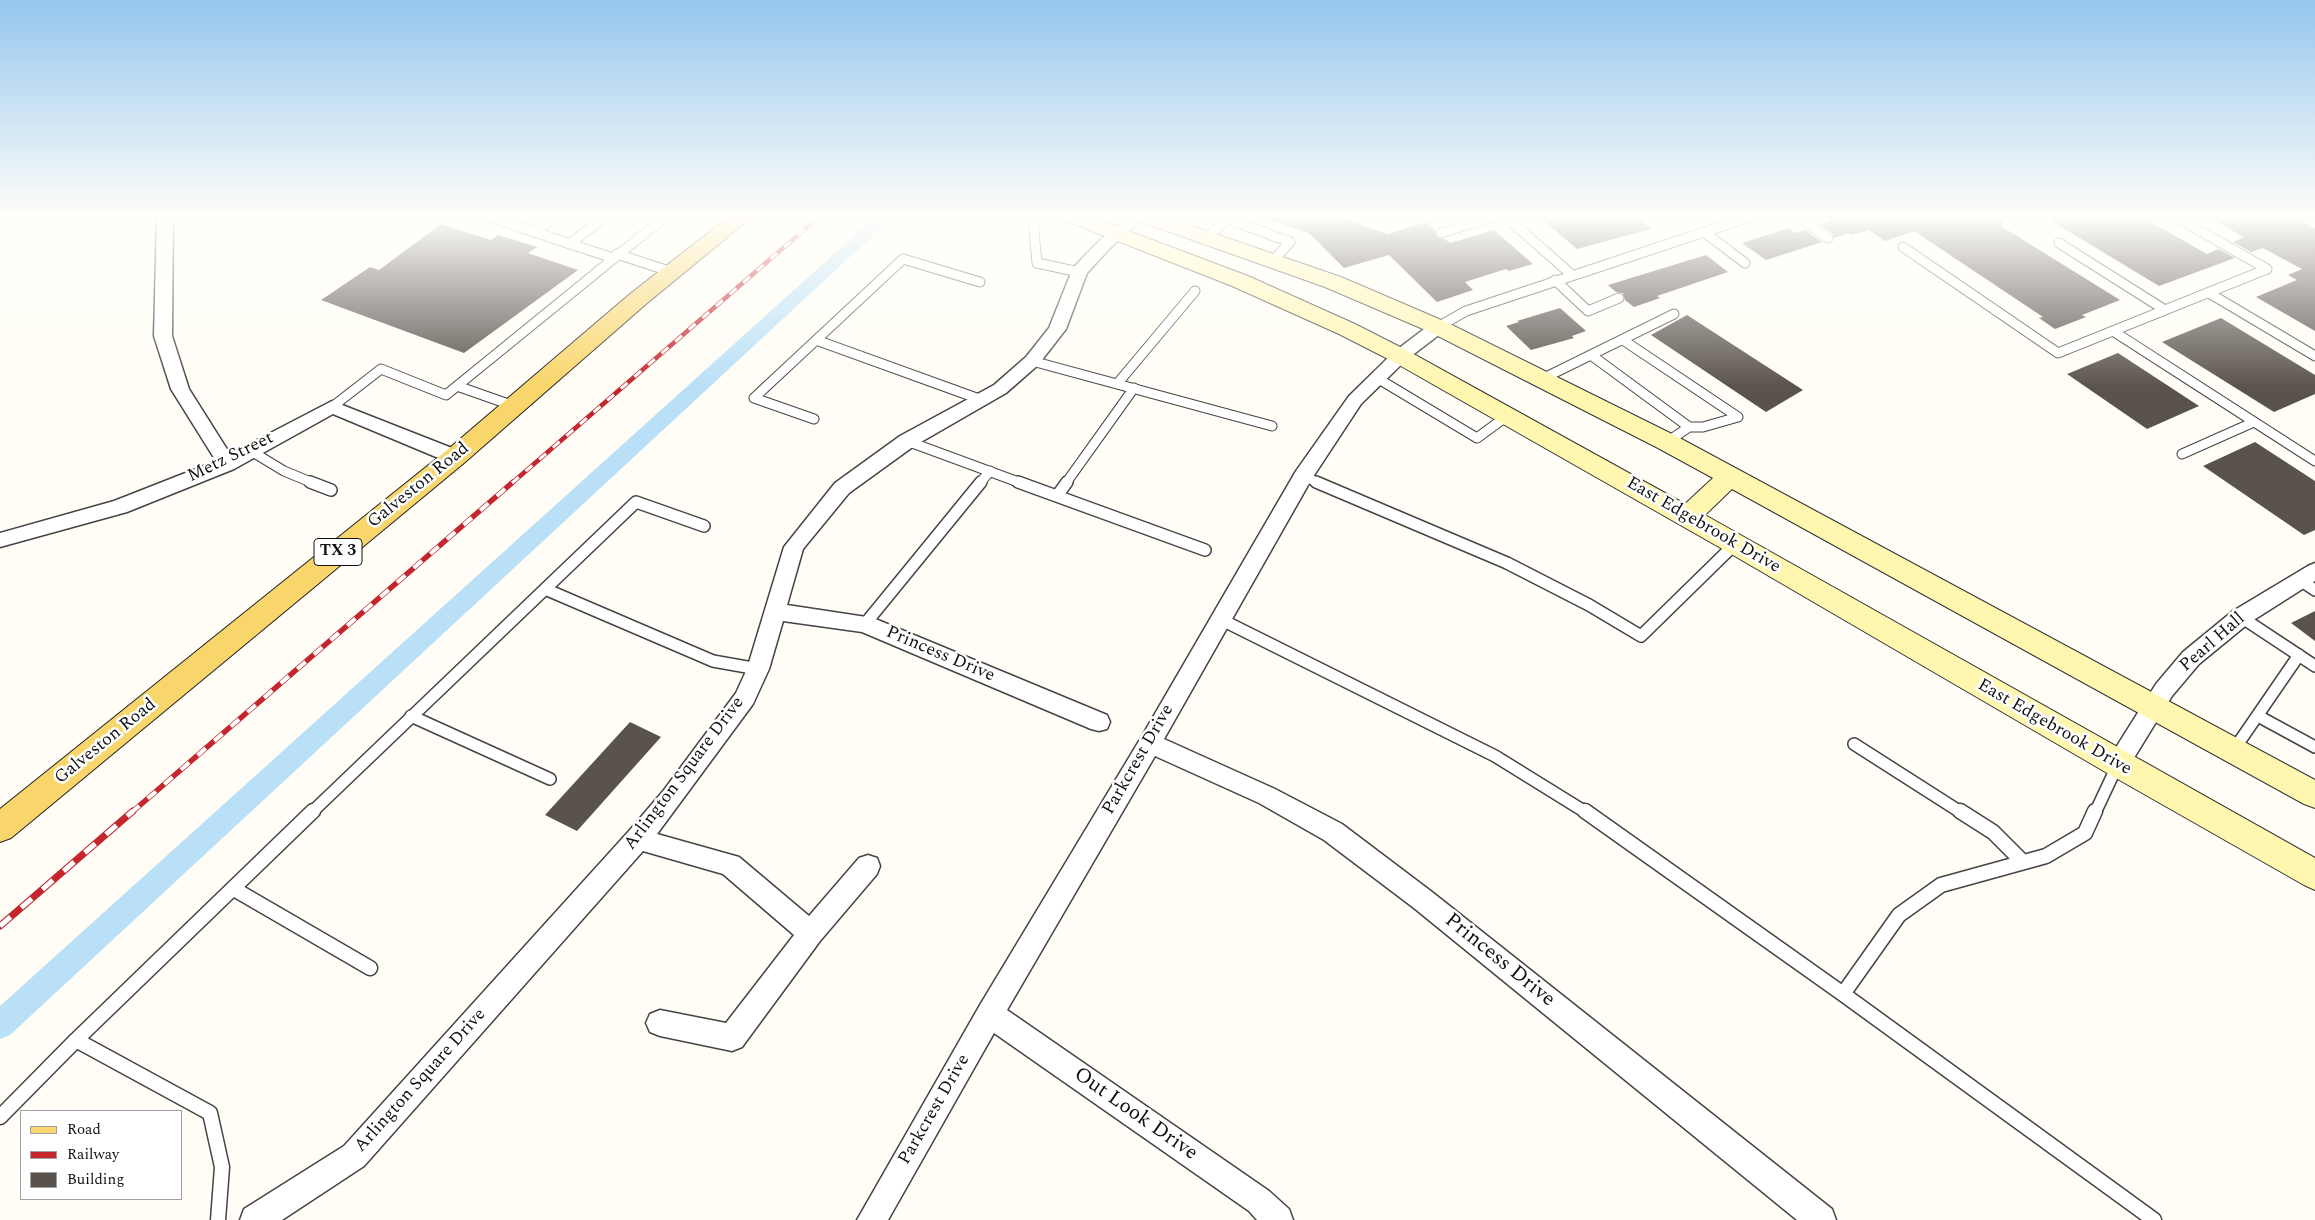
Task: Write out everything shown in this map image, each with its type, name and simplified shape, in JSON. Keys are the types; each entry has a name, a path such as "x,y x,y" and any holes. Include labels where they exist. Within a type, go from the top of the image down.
{"main road":[{"name":"Galveston Road","path":"0,828 455,457 671,273"},
{"name":"East Edgebrook Drive","path":"1219,273 1348,329 1400,356 1688,517 2315,875"},
{"path":"1306,273 1333,282 1438,327 1667,442 2315,795"},
{"path":"1688,517 1729,477"}],"street":[{"path":"164,273 163,336 180,389 228,464"},
{"name":"Arlington Square Drive","path":"255,1220 354,1156 638,839 672,797 745,698 758,669 794,547 842,488 908,441 1000,390 1032,361 1057,330 1079,273"},
{"name":"Parkcrest Drive","path":"872,1220 1303,476 1355,400 1400,356 1438,327"},
{"path":"332,407 455,457"},
{"name":"Metz Street","path":"0,540 120,506 228,464 332,407"},
{"name":"Pearl Hall","path":"2118,764 2152,707 2191,658 2241,617 2310,581"},
{"name":"Princess Drive","path":"774,612 865,624 1099,722"},
{"name":"Princess Drive","path":"1150,743 1267,796 1333,832 1423,900 1821,1220"},
{"path":"638,839 730,865 811,933"},
{"path":"660,1024 732,1038 811,933 868,866"},
{"name":"Out Look Drive","path":"990,1014 1259,1201 1278,1220"}],"lane":[{"path":"332,407 381,369 446,395 594,273"},
{"path":"814,420 754,398 888,273"},
{"path":"950,273 980,282"},
{"path":"1438,327 1466,311 1578,273"},
{"path":"1940,273 2058,353 2257,273"},
{"path":"2106,273 2165,310"},
{"path":"1555,280 1588,311 1619,298"},
{"path":"1117,384 1194,291"},
{"path":"2209,293 2315,356"},
{"path":"1542,379 1674,314"},
{"path":"2113,331 2315,461"},
{"path":"816,340 982,400"},
{"path":"1623,340 1738,417 1703,427 1689,427 1667,442"},
{"path":"1591,356 1689,427"},
{"path":"1032,361 1272,426"},
{"path":"1377,378 1478,438 1507,416"},
{"path":"457,386 514,406"},
{"path":"1057,496 1134,388"},
{"path":"2182,454 2254,422"},
{"path":"908,441 1205,550"},
{"path":"251,451 284,470 331,490"},
{"path":"865,624 990,471"},
{"path":"1303,476 1507,563 1589,605 1641,636 1735,544"},
{"path":"0,1117 76,1040 234,889 410,716 636,502 704,526"},
{"path":"545,589 713,660 758,669"},
{"path":"2241,617 2315,666"},
{"path":"1220,619 1495,756 1576,805 1843,994 2154,1220"},
{"path":"2233,751 2299,655"},
{"path":"410,716 550,779"},
{"path":"2258,716 2315,747"},
{"path":"1854,744 1993,832 2023,862"},
{"path":"1843,994 1900,915 1941,885 2046,856 2085,832 2118,764"},
{"path":"234,889 370,968"},
{"path":"76,1040 210,1113 222,1167 218,1220"}],"building":[{"path":"361,273 574,273 464,353 321,300"},
{"path":"1407,273 1494,273 1465,282 1473,290 1437,302"},
{"path":"1647,273 1725,273 1657,296 1660,298 1634,307 1625,300 1623,293 1616,292 1608,285"},
{"path":"1977,273 2076,273 2120,300 2082,315 2086,317 2055,329 2039,318 2043,317"},
{"path":"2137,273 2194,273 2159,286"},
{"path":"2293,273 2315,273 2315,331 2256,297 2297,280 2288,275"},
{"path":"1560,308 1586,331 1572,336 1574,338 1531,350 1506,326 1519,322 1517,321"},
{"path":"1687,315 1803,390 1766,412 1651,335"},
{"path":"2221,318 2315,375 2315,394 2274,412 2162,342"},
{"path":"2118,353 2199,406 2147,429 2067,374"},
{"path":"2255,442 2315,481 2315,530 2304,535 2203,466"},
{"path":"2315,611 2315,641 2291,623"},
{"path":"630,722 661,737 577,831 545,815"}],"waterway":[{"path":"0,1025 824,273"}],"railway":[{"path":"512,483 754,273"},
{"path":"131,813 513,482"},
{"path":"0,926 133,811"}]}
